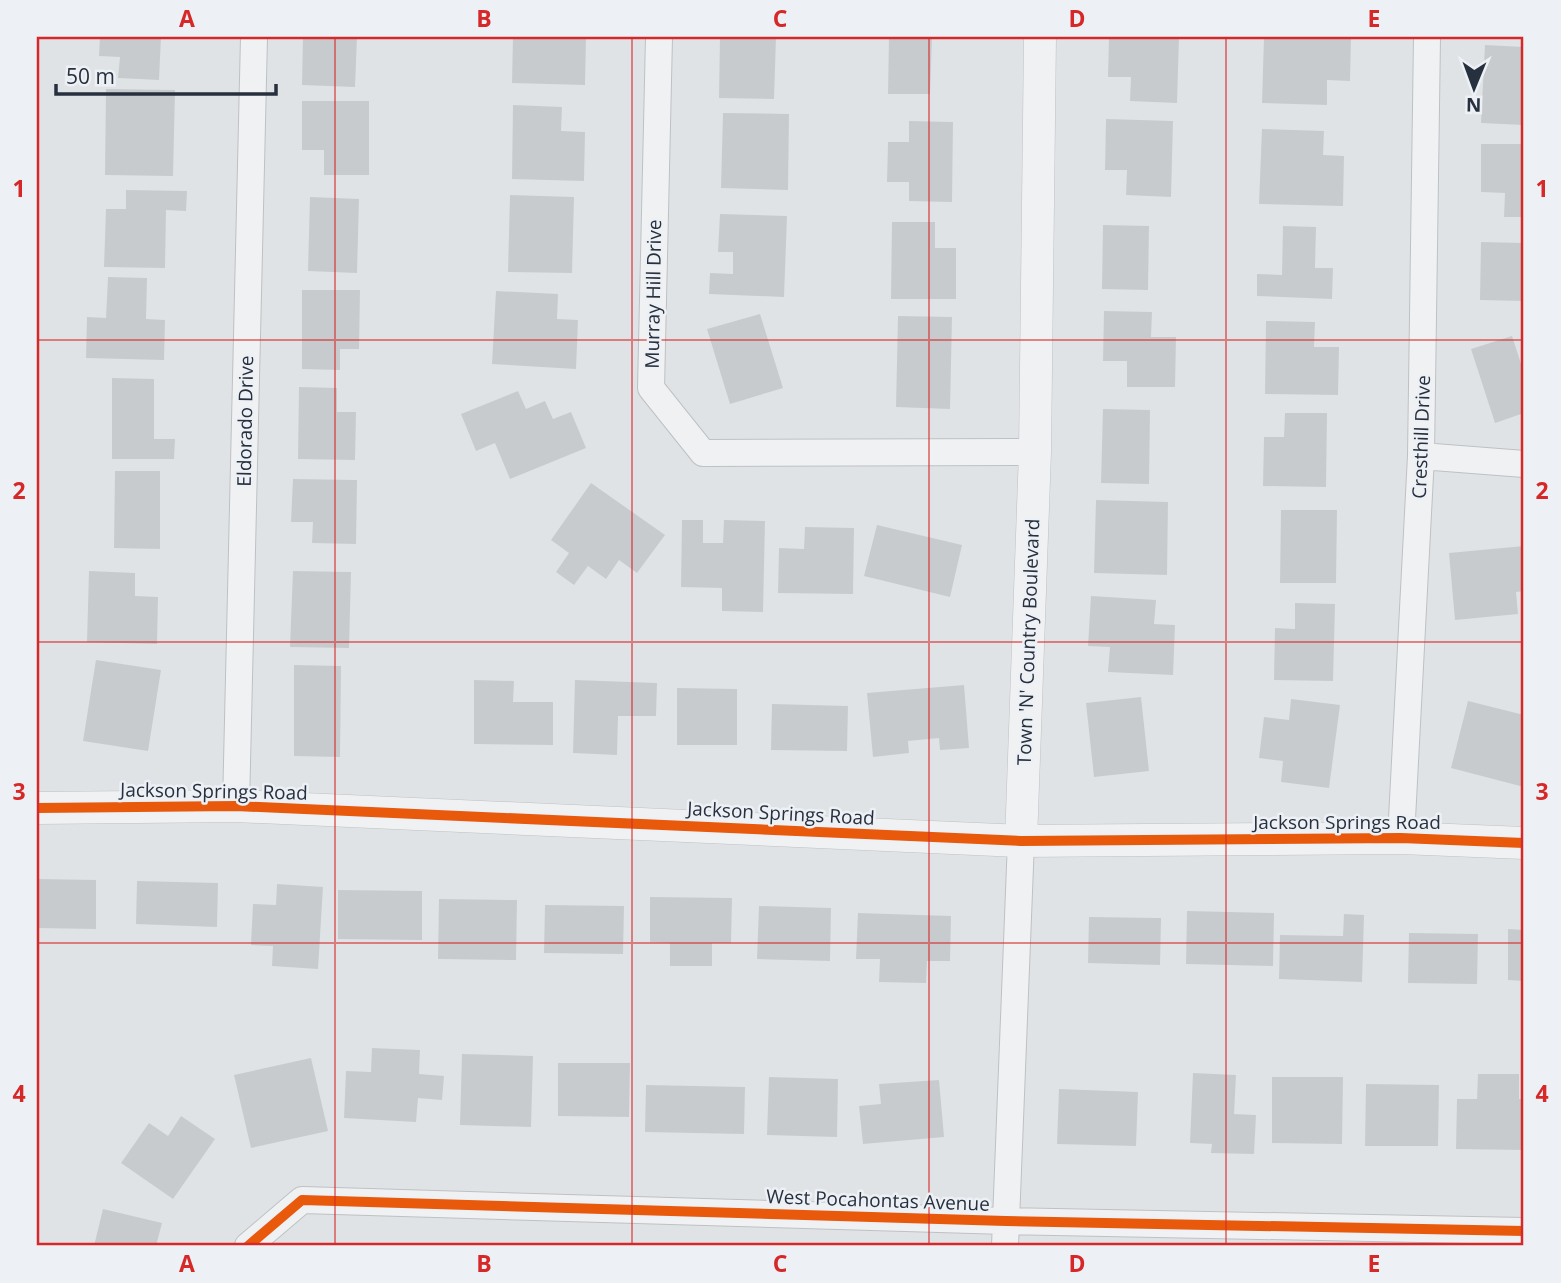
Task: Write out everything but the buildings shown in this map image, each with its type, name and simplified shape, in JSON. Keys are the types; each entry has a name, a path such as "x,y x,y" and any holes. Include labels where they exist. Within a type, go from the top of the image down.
{"street":[{"name":"Eldorado Drive","path":"236,806 254,37"},
{"name":"Murray Hill Drive","path":"659,37 651,388 703,453 1035,452"},
{"name":"Town 'N' Country Boulevard","path":"1006,1234 1035,452 1041,37"},
{"name":"Cresthill Drive","path":"1401,838 1421,456 1427,37"},
{"path":"1421,456 1524,464"},
{"name":"Jackson Springs Road","path":"37,808 236,806 1021,841 1401,838 1524,843"},
{"name":"West Pocahontas Avenue","path":"248,1246 302,1200 1006,1234 1524,1231"}],"cycle path":[{"path":"37,808 236,806 1021,841 1401,838 1524,843"},
{"path":"248,1246 302,1200 1006,1221 1524,1231"}]}
